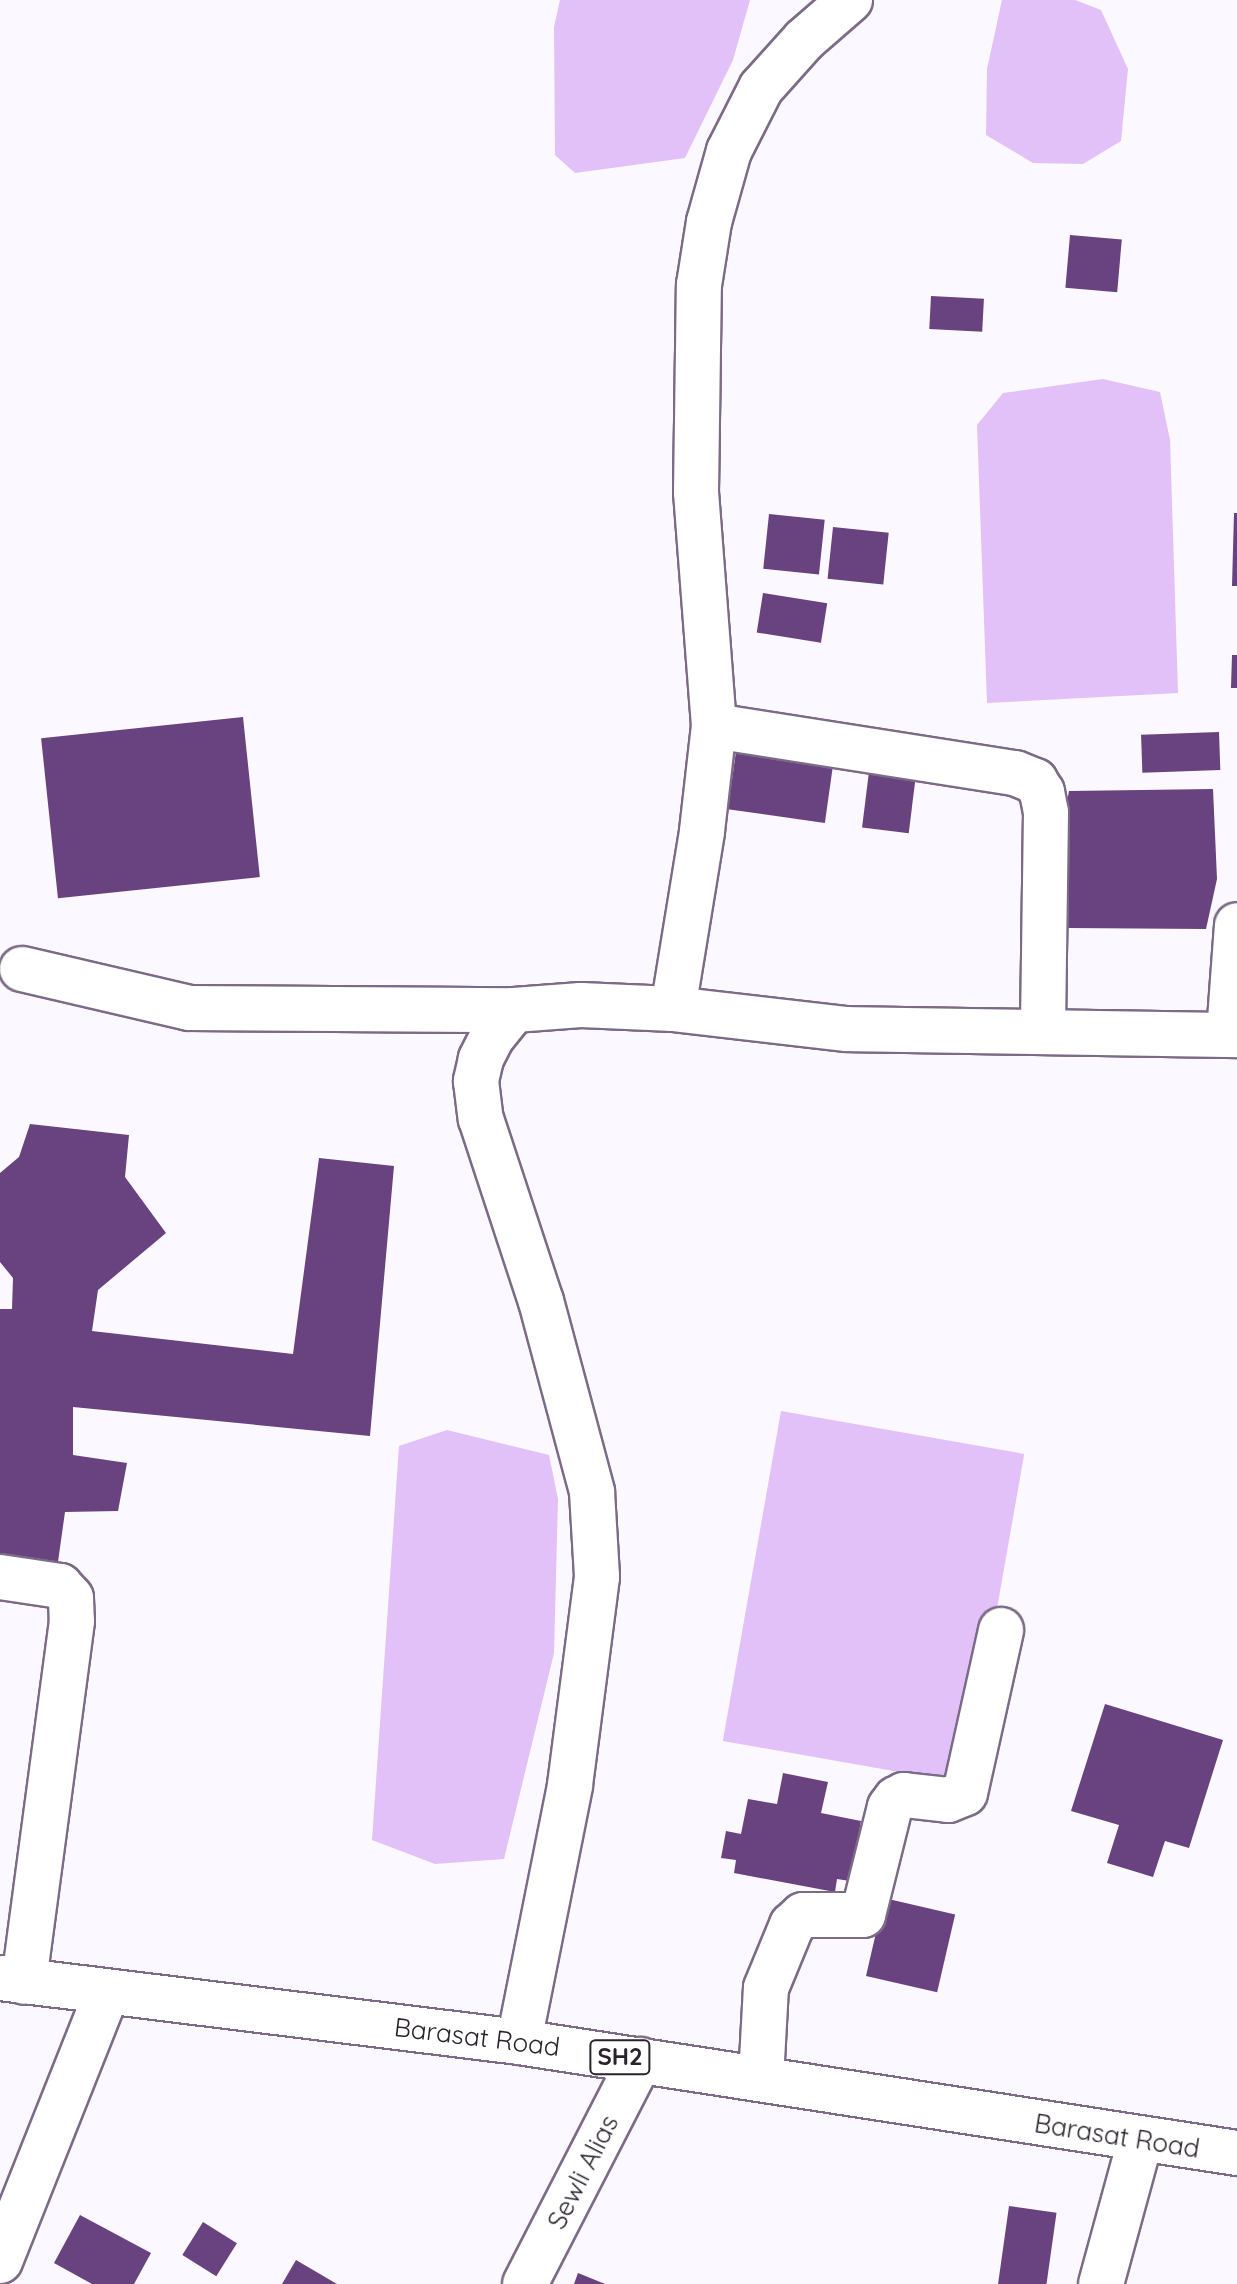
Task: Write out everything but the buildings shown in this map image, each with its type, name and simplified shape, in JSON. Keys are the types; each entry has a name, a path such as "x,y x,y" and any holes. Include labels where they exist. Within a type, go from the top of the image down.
{"street":[{"path":"673,1009 702,831 714,726 696,492 699,285 709,222 729,151 761,88 804,40 850,0"},
{"path":"714,726 1015,773 1035,781 1042,792 1046,812 1043,1030"},
{"path":"22,969 189,1008 514,1010 581,1005 673,1009 847,1029 1233,1034 1237,925"},
{"path":"514,1010 492,1037 481,1059 476,1081 481,1119 541,1301 592,1492 597,1577 570,1786 519,2042"},
{"path":"0,1577 60,1586 71,1598 72,1621 12,1980"},
{"path":"761,2079 766,1988 792,1925 803,1915 856,1916 867,1910 890,1807 896,1799 904,1795 948,1800 965,1793 1001,1630"},
{"name":"Barasat Road","path":"12,1980 519,2042 1140,2141 1237,2153"},
{"path":"0,2261 107,1992"},
{"name":"Sewli Alias","path":"525,2284 640,2060"},
{"path":"1101,2284 1140,2141"}],"shaded area":[{"path":"560,0 750,0 733,60 685,158 575,173 555,155 554,27"},
{"path":"1002,0 1075,0 1101,10 1128,69 1121,141 1083,164 1033,163 986,135 987,69"},
{"path":"1103,379 1160,392 1170,440 1178,693 987,703 977,425 1003,393"},
{"path":"781,1411 1024,1454 966,1784 723,1741"},
{"path":"447,1430 549,1455 558,1499 554,1653 504,1859 435,1864 372,1840 399,1446"}]}
